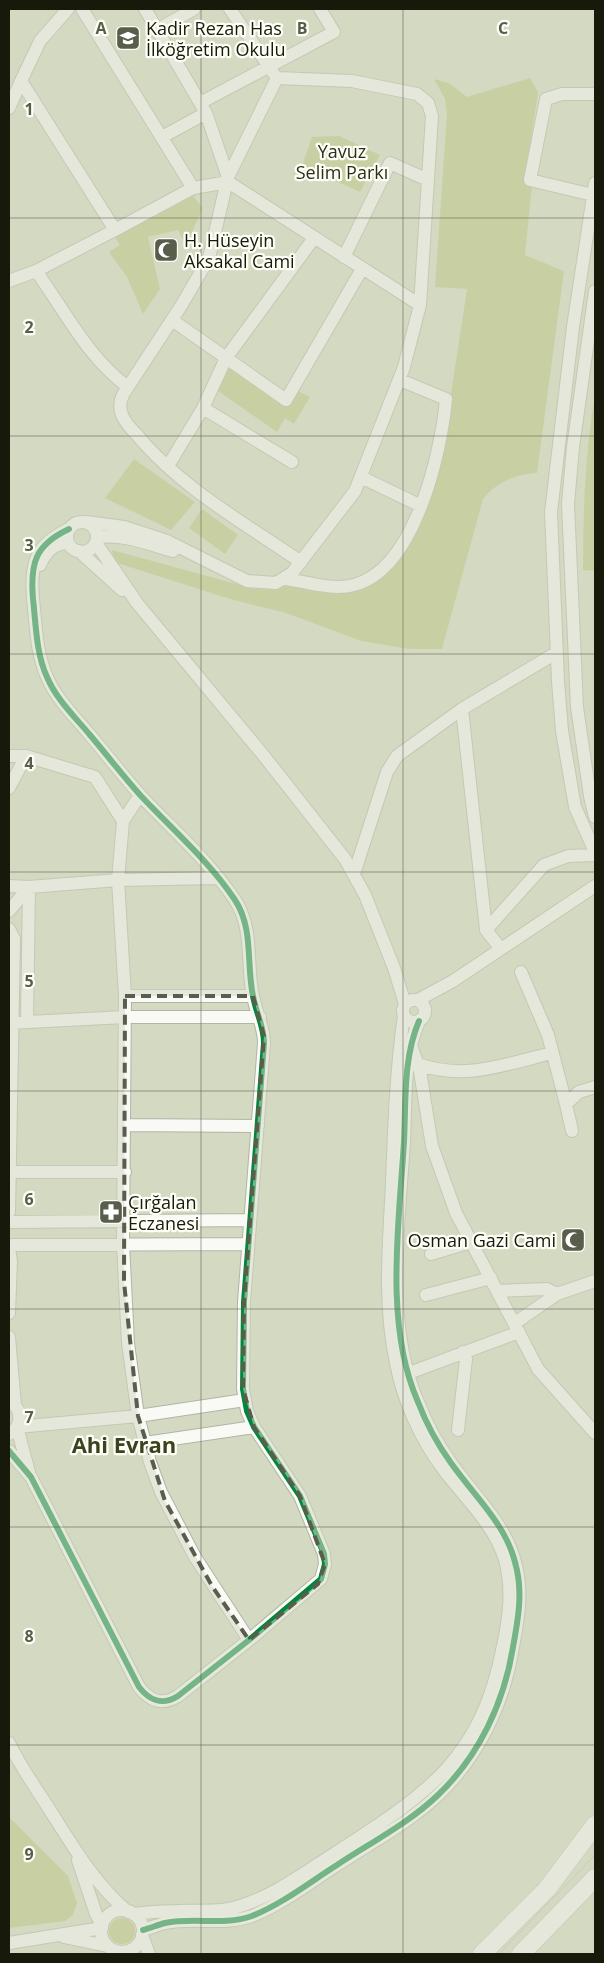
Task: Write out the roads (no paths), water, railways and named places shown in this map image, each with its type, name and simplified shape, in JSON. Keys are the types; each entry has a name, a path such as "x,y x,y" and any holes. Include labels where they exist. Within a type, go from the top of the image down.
{"highway":[{"path":"482,1954 547,1889 595,1826"},
{"path":"521,1954 595,1878"}],"street":[{"path":"9,108 40,41 68,9"},
{"path":"82,9 193,188"},
{"path":"145,9 203,108 228,179 314,238 420,305"},
{"path":"157,30 194,9"},
{"path":"230,9 277,78"},
{"path":"162,137 203,108 269,67 334,32 320,9"},
{"path":"277,78 228,179 209,258 172,320 128,387 120,403 122,417 152,453 199,491 301,562"},
{"path":"277,78 352,81 421,96 430,107 432,116 420,305 400,380 355,491 286,579"},
{"path":"21,81 115,230"},
{"path":"486,930 544,865 568,856 595,853 581,825 573,798 560,714 551,512 573,327 594,189 530,180 546,99 562,94 595,94"},
{"path":"344,257 390,163 428,180"},
{"path":"9,281 36,271 193,188 228,179"},
{"path":"168,466 203,408 226,358 314,238"},
{"path":"172,320 286,400 362,269"},
{"path":"36,271 92,355 128,387"},
{"path":"595,291 573,447 568,504 576,707 595,817"},
{"path":"9,1337 12,1403 20,1416 13,1431 31,1477 138,1687 147,1698 158,1702 174,1699 318,1584 325,1564 324,1554 300,1496 254,1427 245,1400 243,1328 264,1044 260,1016 253,996 248,934 244,918 235,900 217,878 140,795 49,684 39,652 32,573 35,559 42,545 76,522 86,522 114,525 146,534 185,549 198,558 247,581 271,584 286,579 336,587 352,586 367,580 400,547 422,506 438,456 446,399 400,380"},
{"path":"203,408 292,462"},
{"path":"361,477 422,506"},
{"path":"86,522 94,528 96,540 138,604 325,831 354,874 366,895 381,932 408,1021 422,1016 453,982"},
{"path":"68,529 68,543"},
{"path":"79,552 88,550 96,540 106,536 121,538 198,558"},
{"path":"68,543 138,604"},
{"path":"33,594 41,563 47,554 56,546 68,543"},
{"path":"354,874 387,772 393,761 405,748 462,709 556,653"},
{"path":"462,709 486,930 501,949"},
{"path":"9,756 26,756 95,777 123,820"},
{"path":"9,788 26,756"},
{"path":"140,795 123,820 118,880 125,996 123,1244 125,1313 138,1416 155,1477 180,1528 212,1586 249,1640"},
{"path":"9,886 28,887 118,880 217,878"},
{"path":"9,1943 59,1936 102,1926 106,1919 114,1912 131,1913 233,1908 253,1902 391,1817 428,1789 451,1766 468,1742 488,1706 498,1675 510,1603 509,1581 504,1557 497,1540 431,1452 391,1341 387,1298 397,1071 404,1010 411,1000 418,1000 453,982 595,886"},
{"path":"9,911 28,887"},
{"path":"27,1022 28,887"},
{"path":"9,929 14,939 9,1212"},
{"path":"521,972 548,1035 572,1131"},
{"path":"125,996 253,996"},
{"path":"59,1936 121,1952 130,1950 138,1944 143,1933 166,1923 230,1921 266,1910 385,1833 437,1796 458,1773 490,1724 504,1687 513,1648 520,1597 517,1567 500,1527 452,1463 410,1394 409,1373 397,1301 403,1155 411,1046 424,1005 418,1000"},
{"path":"11,1023 124,1017 260,1016"},
{"path":"411,1046 418,1064 428,1130 437,1163 456,1213 538,1369 595,1433"},
{"path":"418,1064 440,1072 463,1072 552,1053"},
{"path":"566,1104 579,1092 595,1087"},
{"path":"125,1124 258,1126"},
{"path":"10,1172 125,1172"},
{"path":"9,1222 250,1220"},
{"path":"431,1254 471,1242"},
{"path":"9,1244 248,1244"},
{"path":"9,1249 11,1262 9,1313"},
{"path":"426,1295 491,1278"},
{"path":"409,1373 464,1352 517,1327 557,1294 595,1282"},
{"path":"498,1290 547,1289 557,1294"},
{"path":"458,1430 466,1359 464,1352"},
{"path":"13,1431 138,1416 245,1400"},
{"path":"145,1443 254,1427"},
{"path":"9,1451 31,1477"},
{"path":"9,1743 74,1848 103,1888 140,1921 149,1954"},
{"path":"74,1848 96,1914 102,1926 102,1938 112,1950"}],"tram line":[{"path":"499,1954 595,1855"}],"place":[{"name":"Kadir Rezan Has İlköğretim Okulu","path":"128,38"},
{"name":"H. Hüseyin Aksakal Cami","path":"166,250"},
{"name":"Çırğalan Eczanesi","path":"111,1212"},
{"name":"Osman Gazi Cami","path":"573,1240"}],"district":[{"name":"Ahi Evran","path":"124,1444"}],"park label":[{"name":"Yavuz Selim Parkı","path":"342,161"}]}
